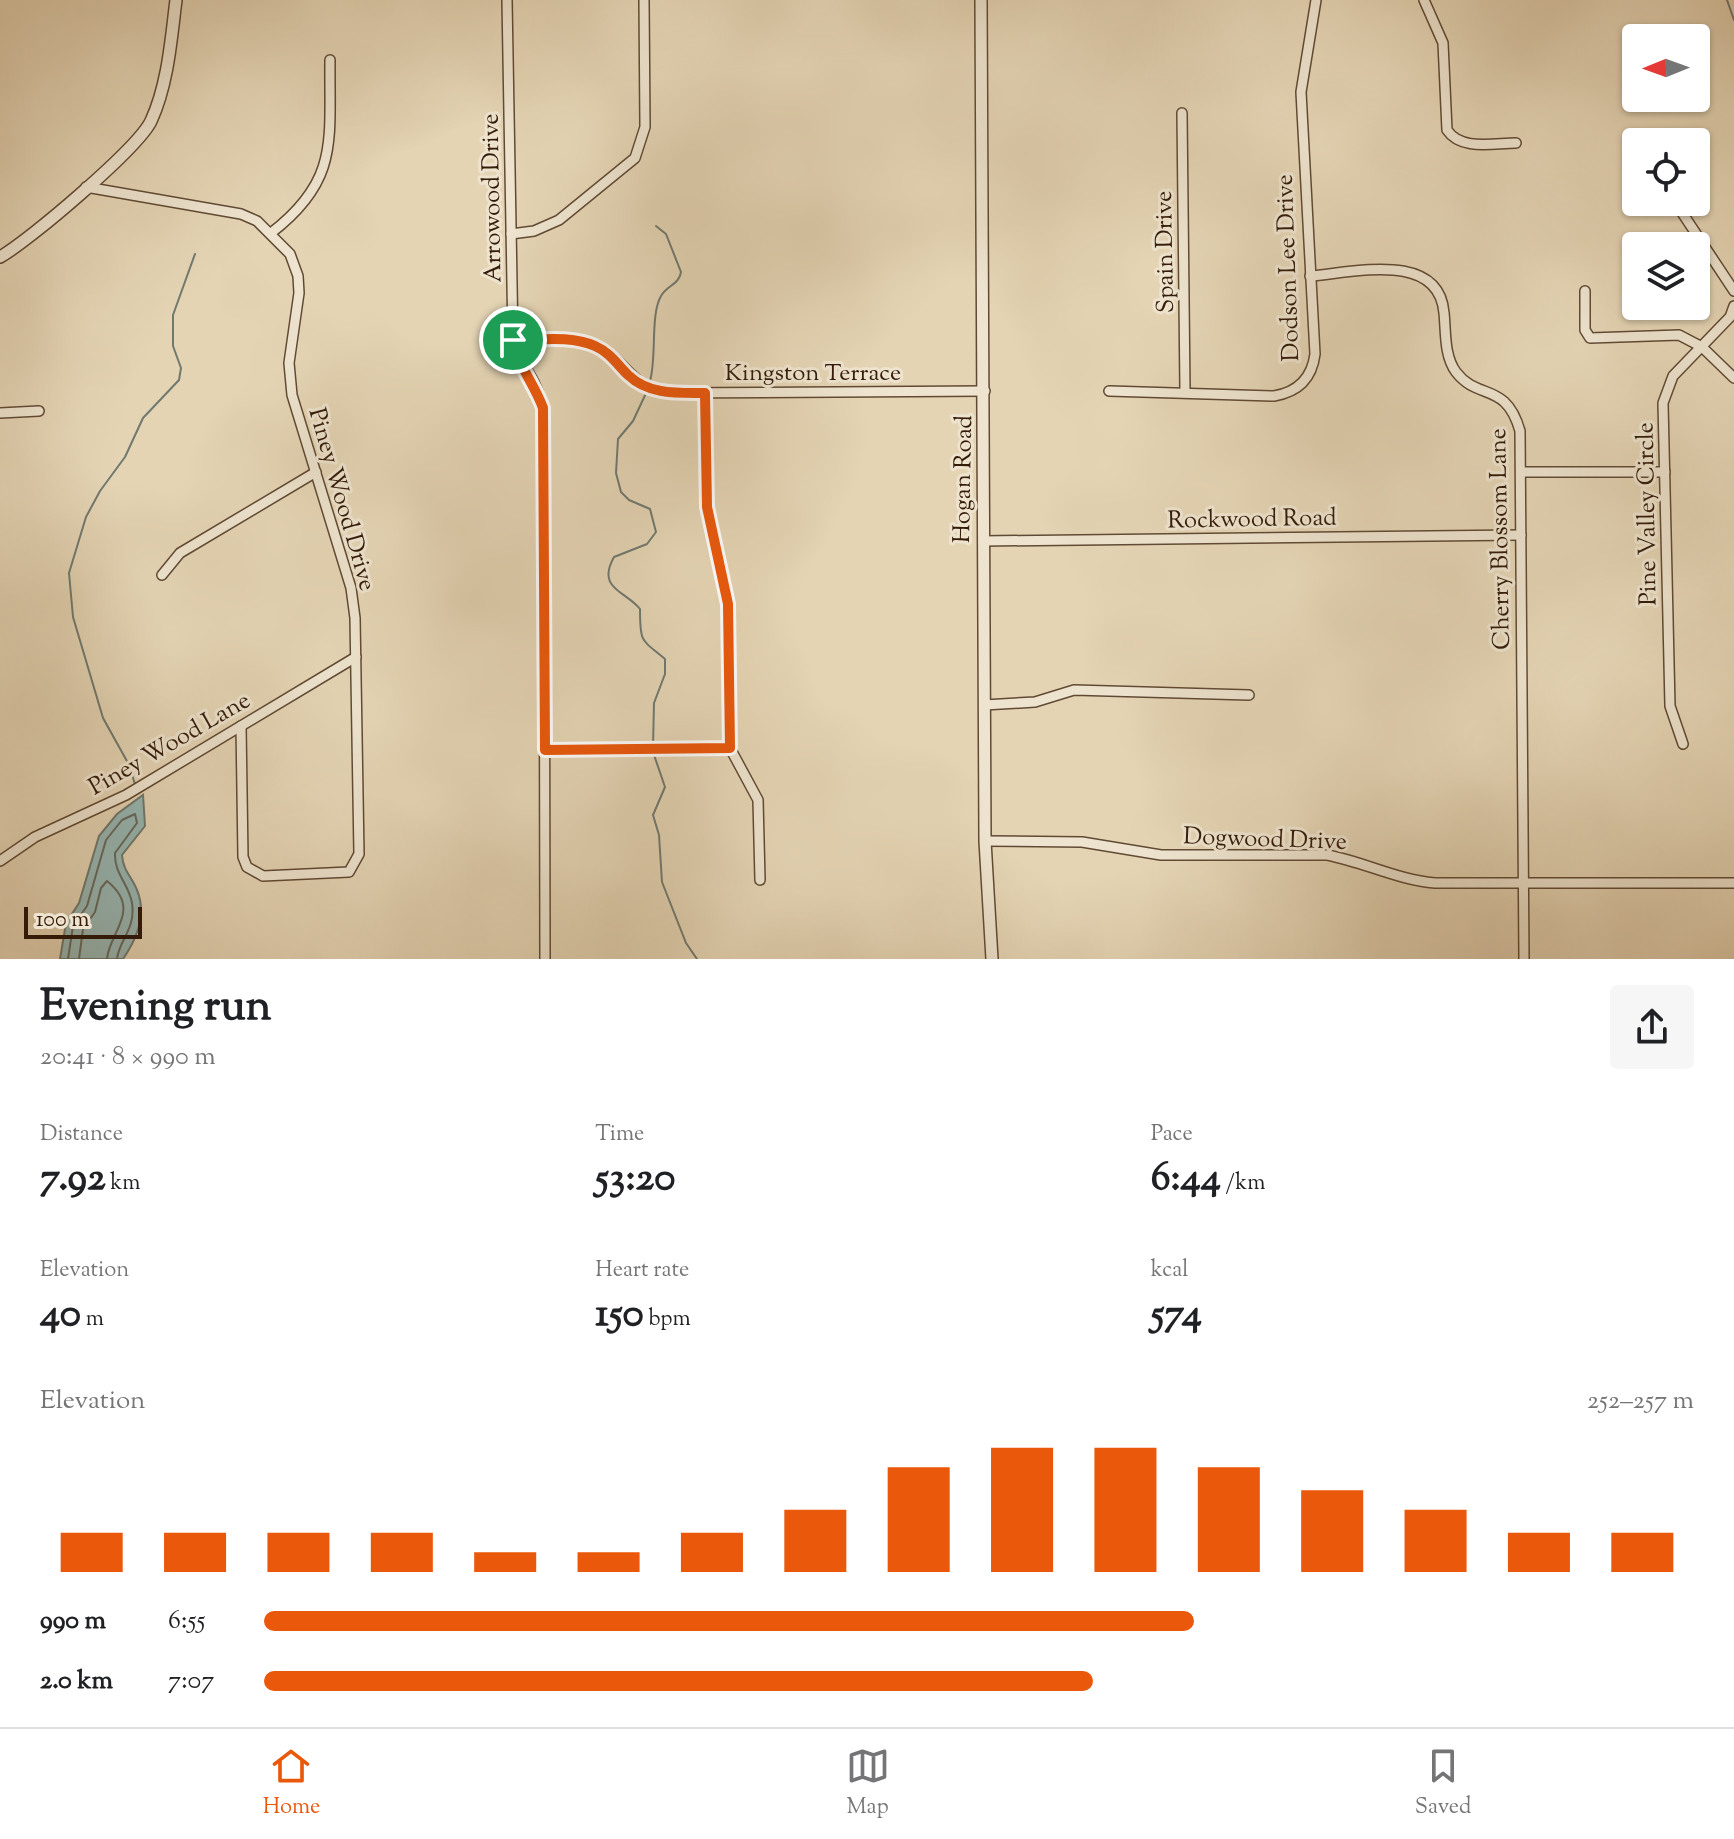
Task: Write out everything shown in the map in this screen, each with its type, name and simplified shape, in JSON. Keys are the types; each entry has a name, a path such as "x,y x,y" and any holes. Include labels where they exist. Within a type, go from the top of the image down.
{"street":[{"path":"0,257 133,146 151,120 163,86 176,0"},
{"name":"Arrowood Drive","path":"507,0 513,340 516,354 536,385 543,408 545,959"},
{"path":"511,234 534,231 559,220 635,158 645,127 644,0"},
{"name":"Hogan Road","path":"981,0 985,841 992,959"},
{"name":"Dodson Lee Drive","path":"1109,391 1274,396 1299,387 1309,375 1315,354 1301,92 1316,0"},
{"path":"1424,0 1443,43 1447,130 1466,144 1516,143"},
{"path":"271,233 304,205 323,172 329,146 330,60"},
{"name":"Spain Drive","path":"1182,113 1185,391"},
{"name":"Piney Wood Drive","path":"86,187 241,214 257,221 290,254 298,276 289,379 351,588 356,657 359,854 357,864 349,872 263,876 247,867 243,857 241,726"},
{"path":"1684,216 1734,291"},
{"name":"Cherry Blossom Lane","path":"1310,276 1404,270 1431,282 1444,303 1447,352 1454,369 1469,384 1502,398 1516,415 1520,431 1521,472 1524,959"},
{"path":"1585,291 1585,330 1590,338 1679,335 1702,347 1734,378"},
{"name":"Pine Valley Circle","path":"1683,744 1670,706 1665,391 1673,376 1730,317 1734,306"},
{"name":"Kingston Terrace","path":"513,340 587,343 606,352 630,377 646,387 666,393 985,391"},
{"path":"705,393 707,507 728,604 730,748 758,800 760,880"},
{"path":"0,413 39,411"},
{"path":"162,575 180,553 316,472"},
{"path":"1521,472 1665,472"},
{"name":"Rockwood Road","path":"983,541 1521,535"},
{"name":"Piney Wood Lane","path":"0,861 62,823 126,795 356,657"},
{"path":"984,705 1035,702 1074,690 1249,695"},
{"path":"545,750 730,748"},
{"name":"Dogwood Drive","path":"985,841 1082,842 1161,855 1327,855 1419,881 1734,883"}],"water":[{"path":"143,795 145,826 122,855 140,899 139,926 132,944 123,959 60,959 66,923 79,903 99,836 117,814"}],"waterway":[{"path":"1727,0 1734,20"},
{"path":"650,381 658,304 681,272 666,234 656,226"},
{"path":"135,784 128,763 103,718 73,617 69,573 86,517 100,491 125,457 143,418 179,380 181,368 173,346 173,315 195,254"},
{"path":"647,391 633,421 618,439 616,473 621,492 629,500 650,509 656,532 647,544 614,557 608,576 615,588 640,609 644,639 665,659 665,674 654,703 653,746"},
{"path":"653,752 665,787 653,815 659,835 662,882 686,943 697,959"}],"route":[{"path":"513,340 587,343 606,352 630,377 646,387 666,393 705,393 707,507 728,604 730,748 545,750 543,408 536,385 516,354 513,340"}]}
